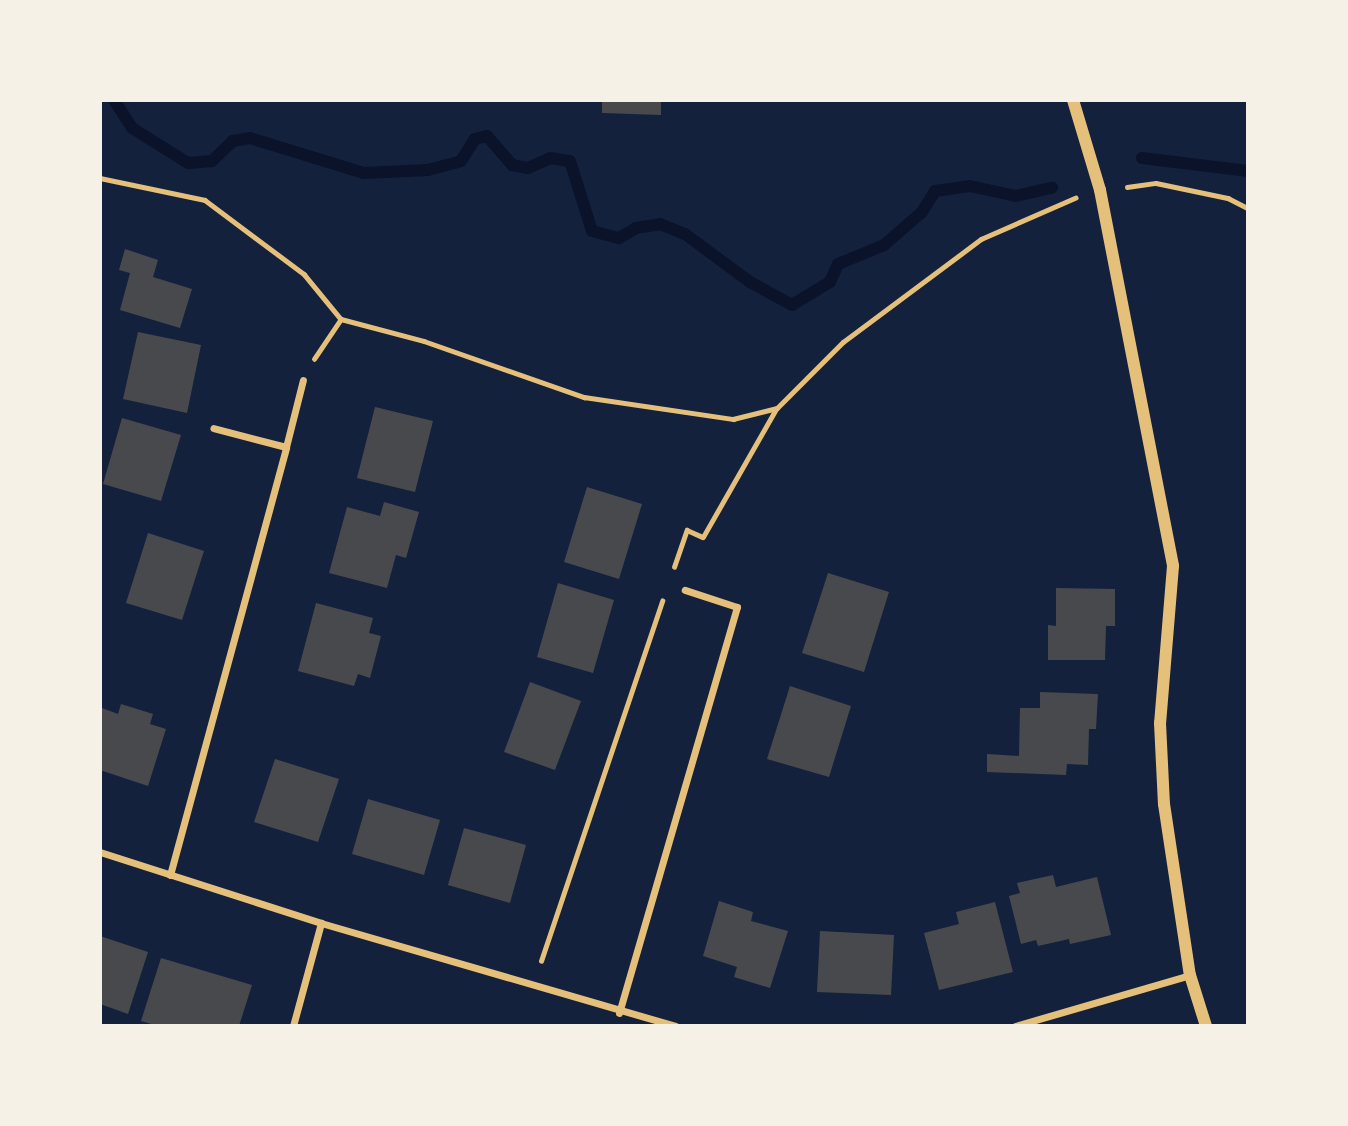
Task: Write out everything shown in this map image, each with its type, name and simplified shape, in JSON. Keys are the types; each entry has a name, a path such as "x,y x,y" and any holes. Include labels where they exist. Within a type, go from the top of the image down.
{"street":[{"path":"1074,103 1100,190 1173,566 1160,723 1164,804 1190,975 1206,1026"},
{"path":"170,875 303,380"},
{"path":"212,428 286,447"},
{"path":"618,1013 737,607 685,590"},
{"path":"100,852 532,987 618,1013 675,1026"},
{"path":"293,1026 321,923"},
{"path":"1015,1026 1190,975"}],"path":[{"path":"100,178 205,200 304,274 341,319 425,341 584,397 733,419 777,408"},
{"path":"673,569 687,530 703,537 777,408 843,342 981,239 1100,190 1156,183 1228,198 1248,208"},
{"path":"303,380 324,339 341,319"},
{"path":"532,987 665,595"}],"building":[{"path":"602,100 661,100 661,115 602,113"},
{"path":"125,249 158,260 153,277 192,289 180,328 120,310 130,273 119,270"},
{"path":"138,332 201,345 187,413 123,399"},
{"path":"375,407 433,421 415,492 357,478"},
{"path":"122,418 181,435 161,501 103,484"},
{"path":"587,487 642,504 619,579 564,562"},
{"path":"384,502 419,512 406,558 396,555 387,588 329,573 347,507 380,516"},
{"path":"148,533 204,551 182,620 126,603"},
{"path":"828,573 889,592 864,672 802,653"},
{"path":"558,583 614,600 593,673 537,657"},
{"path":"1056,588 1115,589 1115,626 1106,626 1105,660 1048,660 1048,625 1056,626"},
{"path":"316,603 373,618 369,633 381,636 370,678 358,674 354,686 298,671"},
{"path":"530,682 581,701 555,770 504,752"},
{"path":"790,686 851,706 829,777 767,759"},
{"path":"1040,692 1098,694 1096,729 1089,729 1088,765 1067,764 1066,775 987,772 987,754 1019,756 1020,708 1040,708"},
{"path":"121,704 153,714 150,724 166,729 148,786 100,770 102,708 118,714"},
{"path":"275,759 339,779 318,842 254,822"},
{"path":"368,799 440,820 424,875 352,854"},
{"path":"464,828 526,845 510,903 448,885"},
{"path":"1053,875 1056,887 1097,877 1111,935 1070,944 1069,939 1038,946 1036,940 1021,944 1009,896 1020,893 1017,883"},
{"path":"719,901 753,912 751,921 788,931 770,988 734,977 737,967 703,956"},
{"path":"995,902 1013,972 939,990 924,933 959,924 956,912"},
{"path":"820,931 894,935 891,995 817,992"},
{"path":"100,936 148,952 128,1014 100,1004"},
{"path":"161,958 252,985 239,1026 158,1026 141,1021"}],"waterway":[{"path":"114,100 132,128 188,163 212,161 233,141 250,138 364,173 428,170 461,161 475,139 487,136 512,165 528,168 550,158 570,161 592,231 619,238 636,228 660,224 685,234 750,282 792,305 830,282 838,264 884,245 922,212 935,191 970,186 1016,196 1052,188"},
{"path":"1142,158 1248,171"}]}
